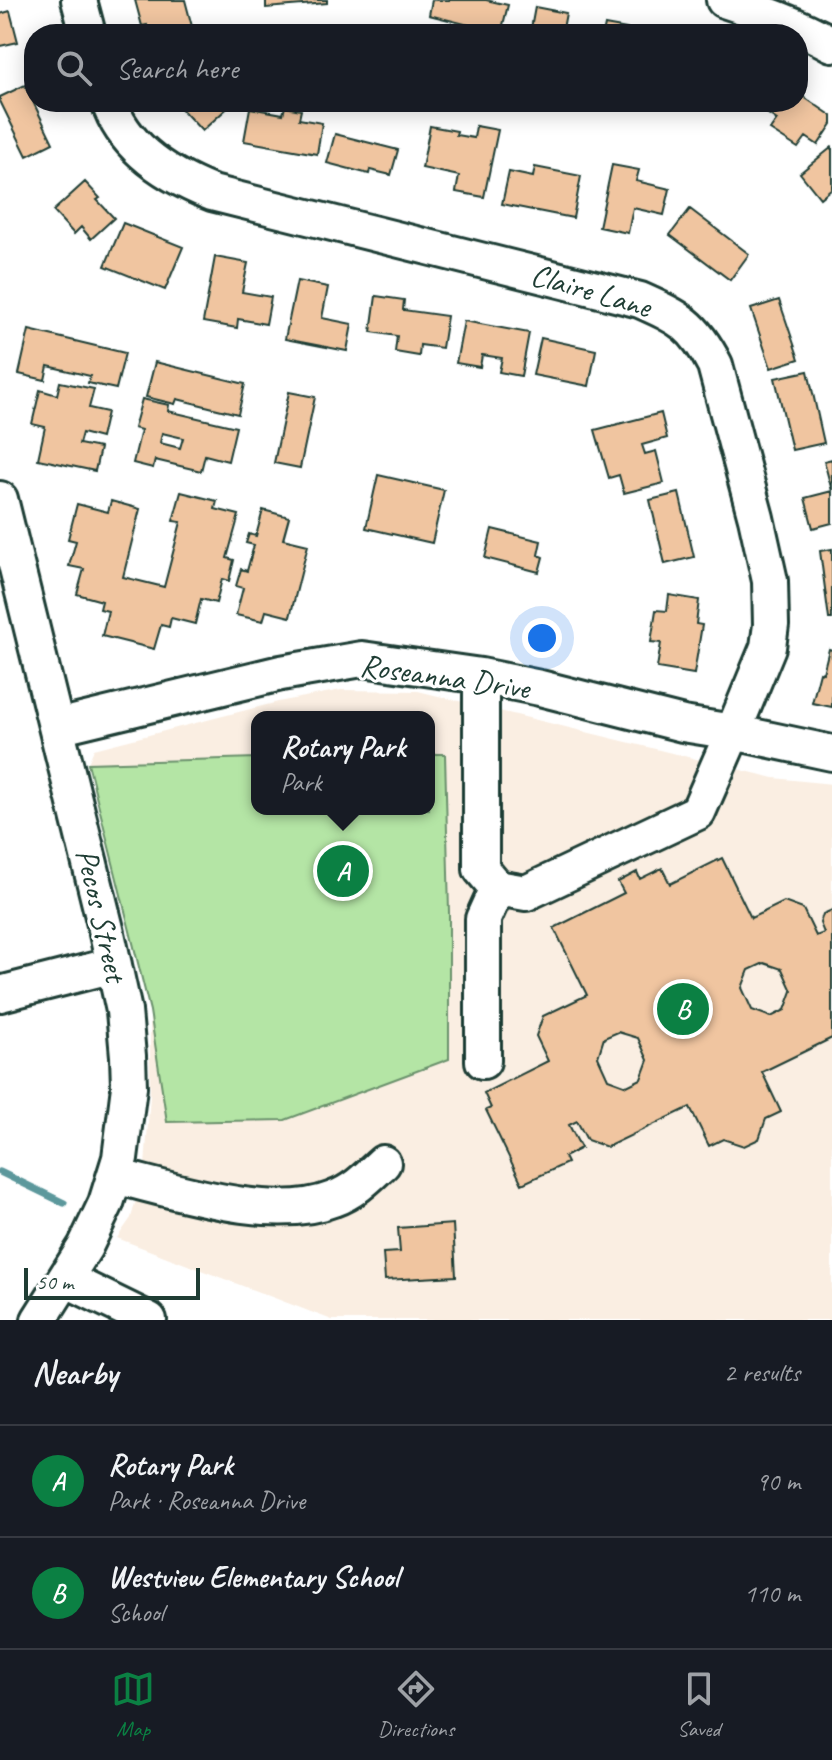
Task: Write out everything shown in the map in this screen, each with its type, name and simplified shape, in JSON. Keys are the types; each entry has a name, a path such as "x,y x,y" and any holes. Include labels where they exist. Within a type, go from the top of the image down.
{"street":[{"path":"79,0 85,24"},
{"path":"724,0 792,24"},
{"path":"808,30 832,44"},
{"name":"Claire Lane","path":"113,112 127,135 159,166 188,183 212,193 640,300 688,325 715,365 770,581 768,647 733,732 698,812 526,893 497,888"},
{"name":"Pecos Street","path":"0,499 114,965 124,1011 129,1087 122,1144 106,1203 85,1247 39,1320"},
{"name":"Roseanna Drive","path":"57,727 281,673 362,659 481,676 683,724 832,753"},
{"path":"481,676 481,869 497,888 483,919 483,1061"},
{"path":"0,994 114,965"},
{"path":"115,1176 226,1202 265,1208 300,1207 332,1200 358,1187 383,1163"},
{"path":"65,1279 149,1320"}],"shaded area":[{"path":"341,690 418,691 774,778 832,784 832,1320 332,1320 117,1238 131,1218 145,1166 150,1095 150,1011 88,763 94,749 278,702"}],"green space":[{"path":"435,754 445,754 449,1059 285,1120 167,1122 150,1011 88,763 251,758 251,815 435,815"}],"building":[{"path":"135,0 185,0 191,24 141,24"},
{"path":"266,0 327,0 327,3 266,8"},
{"path":"432,0 486,0 508,5 503,24 465,24 429,15"},
{"path":"535,7 566,13 564,24 532,24"},
{"path":"10,11 18,42 0,46 0,14"},
{"path":"24,85 24,112 38,112 53,143 27,156 0,97"},
{"path":"808,100 832,116 832,124 818,145 806,137 798,148 770,130 777,120 765,112 808,112"},
{"path":"184,112 223,112 202,131"},
{"path":"249,112 301,112 299,119 322,123 317,154 244,141"},
{"path":"430,126 474,138 476,126 498,130 484,197 456,192 459,176 422,168"},
{"path":"335,134 398,150 391,175 370,170 369,174 327,163"},
{"path":"832,147 832,188 820,198 800,173"},
{"path":"612,165 639,170 636,181 670,189 664,215 633,208 628,233 599,227"},
{"path":"535,167 581,176 573,218 502,204 509,172 533,177"},
{"path":"85,182 114,218 91,239 81,227 74,234 53,211"},
{"path":"690,209 749,254 730,280 670,235"},
{"path":"123,223 183,247 165,290 105,266"},
{"path":"215,257 248,263 242,292 271,297 266,324 238,319 237,328 203,322"},
{"path":"297,281 328,287 322,318 352,324 347,351 285,339"},
{"path":"376,296 404,300 403,310 447,316 442,348 420,345 419,356 395,352 397,336 371,332"},
{"path":"779,300 799,359 771,368 751,309"},
{"path":"464,321 529,333 521,376 499,372 502,358 482,355 480,367 456,363"},
{"path":"29,330 125,353 116,389 88,383 90,376 48,366 45,380 19,374"},
{"path":"541,338 596,350 589,386 533,375"},
{"path":"155,362 245,384 238,414 177,399 175,404 146,397"},
{"path":"808,371 824,443 792,450 775,378"},
{"path":"60,382 94,389 89,408 107,412 101,438 82,433 79,444 100,448 95,471 38,459 45,427 32,424 40,390 57,395"},
{"path":"289,392 315,397 300,468 274,463"},
{"path":"142,399 169,405 168,411 236,427 228,461 205,455 201,471 155,460 153,468 133,463 141,430 134,428","holes":["162,433 183,438 180,448 160,443"]},
{"path":"661,413 667,438 642,445 645,454 656,451 664,483 624,493 619,475 609,478 595,430"},
{"path":"832,459 832,491 824,461"},
{"path":"378,475 444,490 432,543 366,528"},
{"path":"832,491 832,523 813,528 805,498"},
{"path":"181,492 217,501 215,509 239,515 227,558 234,560 229,581 222,579 216,603 201,599 195,624 171,618 169,627 161,625 154,649 102,636 108,611 100,609 102,601 77,594 84,569 69,566 76,541 68,539 77,504 108,512 111,501 140,509 123,577 164,587 181,522 173,521"},
{"path":"679,493 694,557 665,564 650,500"},
{"path":"263,510 289,517 283,539 308,545 290,617 266,611 263,621 236,615 243,588 236,586 241,569 247,571 254,545 246,543 249,534 256,536"},
{"path":"492,529 541,541 538,555 543,557 539,572 485,558"},
{"path":"832,549 832,619 829,619 820,551"},
{"path":"669,595 699,600 696,624 702,625 694,674 657,668 661,643 651,642 656,610 667,611"},
{"path":"829,649 832,650 832,707 812,703"},
{"path":"722,858 751,918 784,902 803,909 816,936 824,933 820,923 823,914 832,910 832,1038 762,1072 781,1112 766,1119 759,1139 744,1146 723,1139 709,1146 690,1107 607,1147 587,1140 577,1121 569,1125 581,1148 564,1157 567,1163 522,1184 486,1110 491,1108 484,1093 548,1061 536,1036 543,1016 587,995 554,928 624,893 618,882 637,872 640,879 662,868 670,884","holes":["764,963 782,969 792,991 785,1010 771,1017 752,1010 742,988 749,970","618,1032 638,1038 648,1060 641,1079 627,1086 608,1079 598,1057 604,1038"]},
{"path":"453,1224 456,1276 385,1280 383,1253 400,1252 398,1228"}],"waterway":[{"path":"0,1172 64,1203"}],"place":[{"name":"Rotary Park","path":"343,871"},
{"name":"Westview Elementary School","path":"683,1009"}]}
